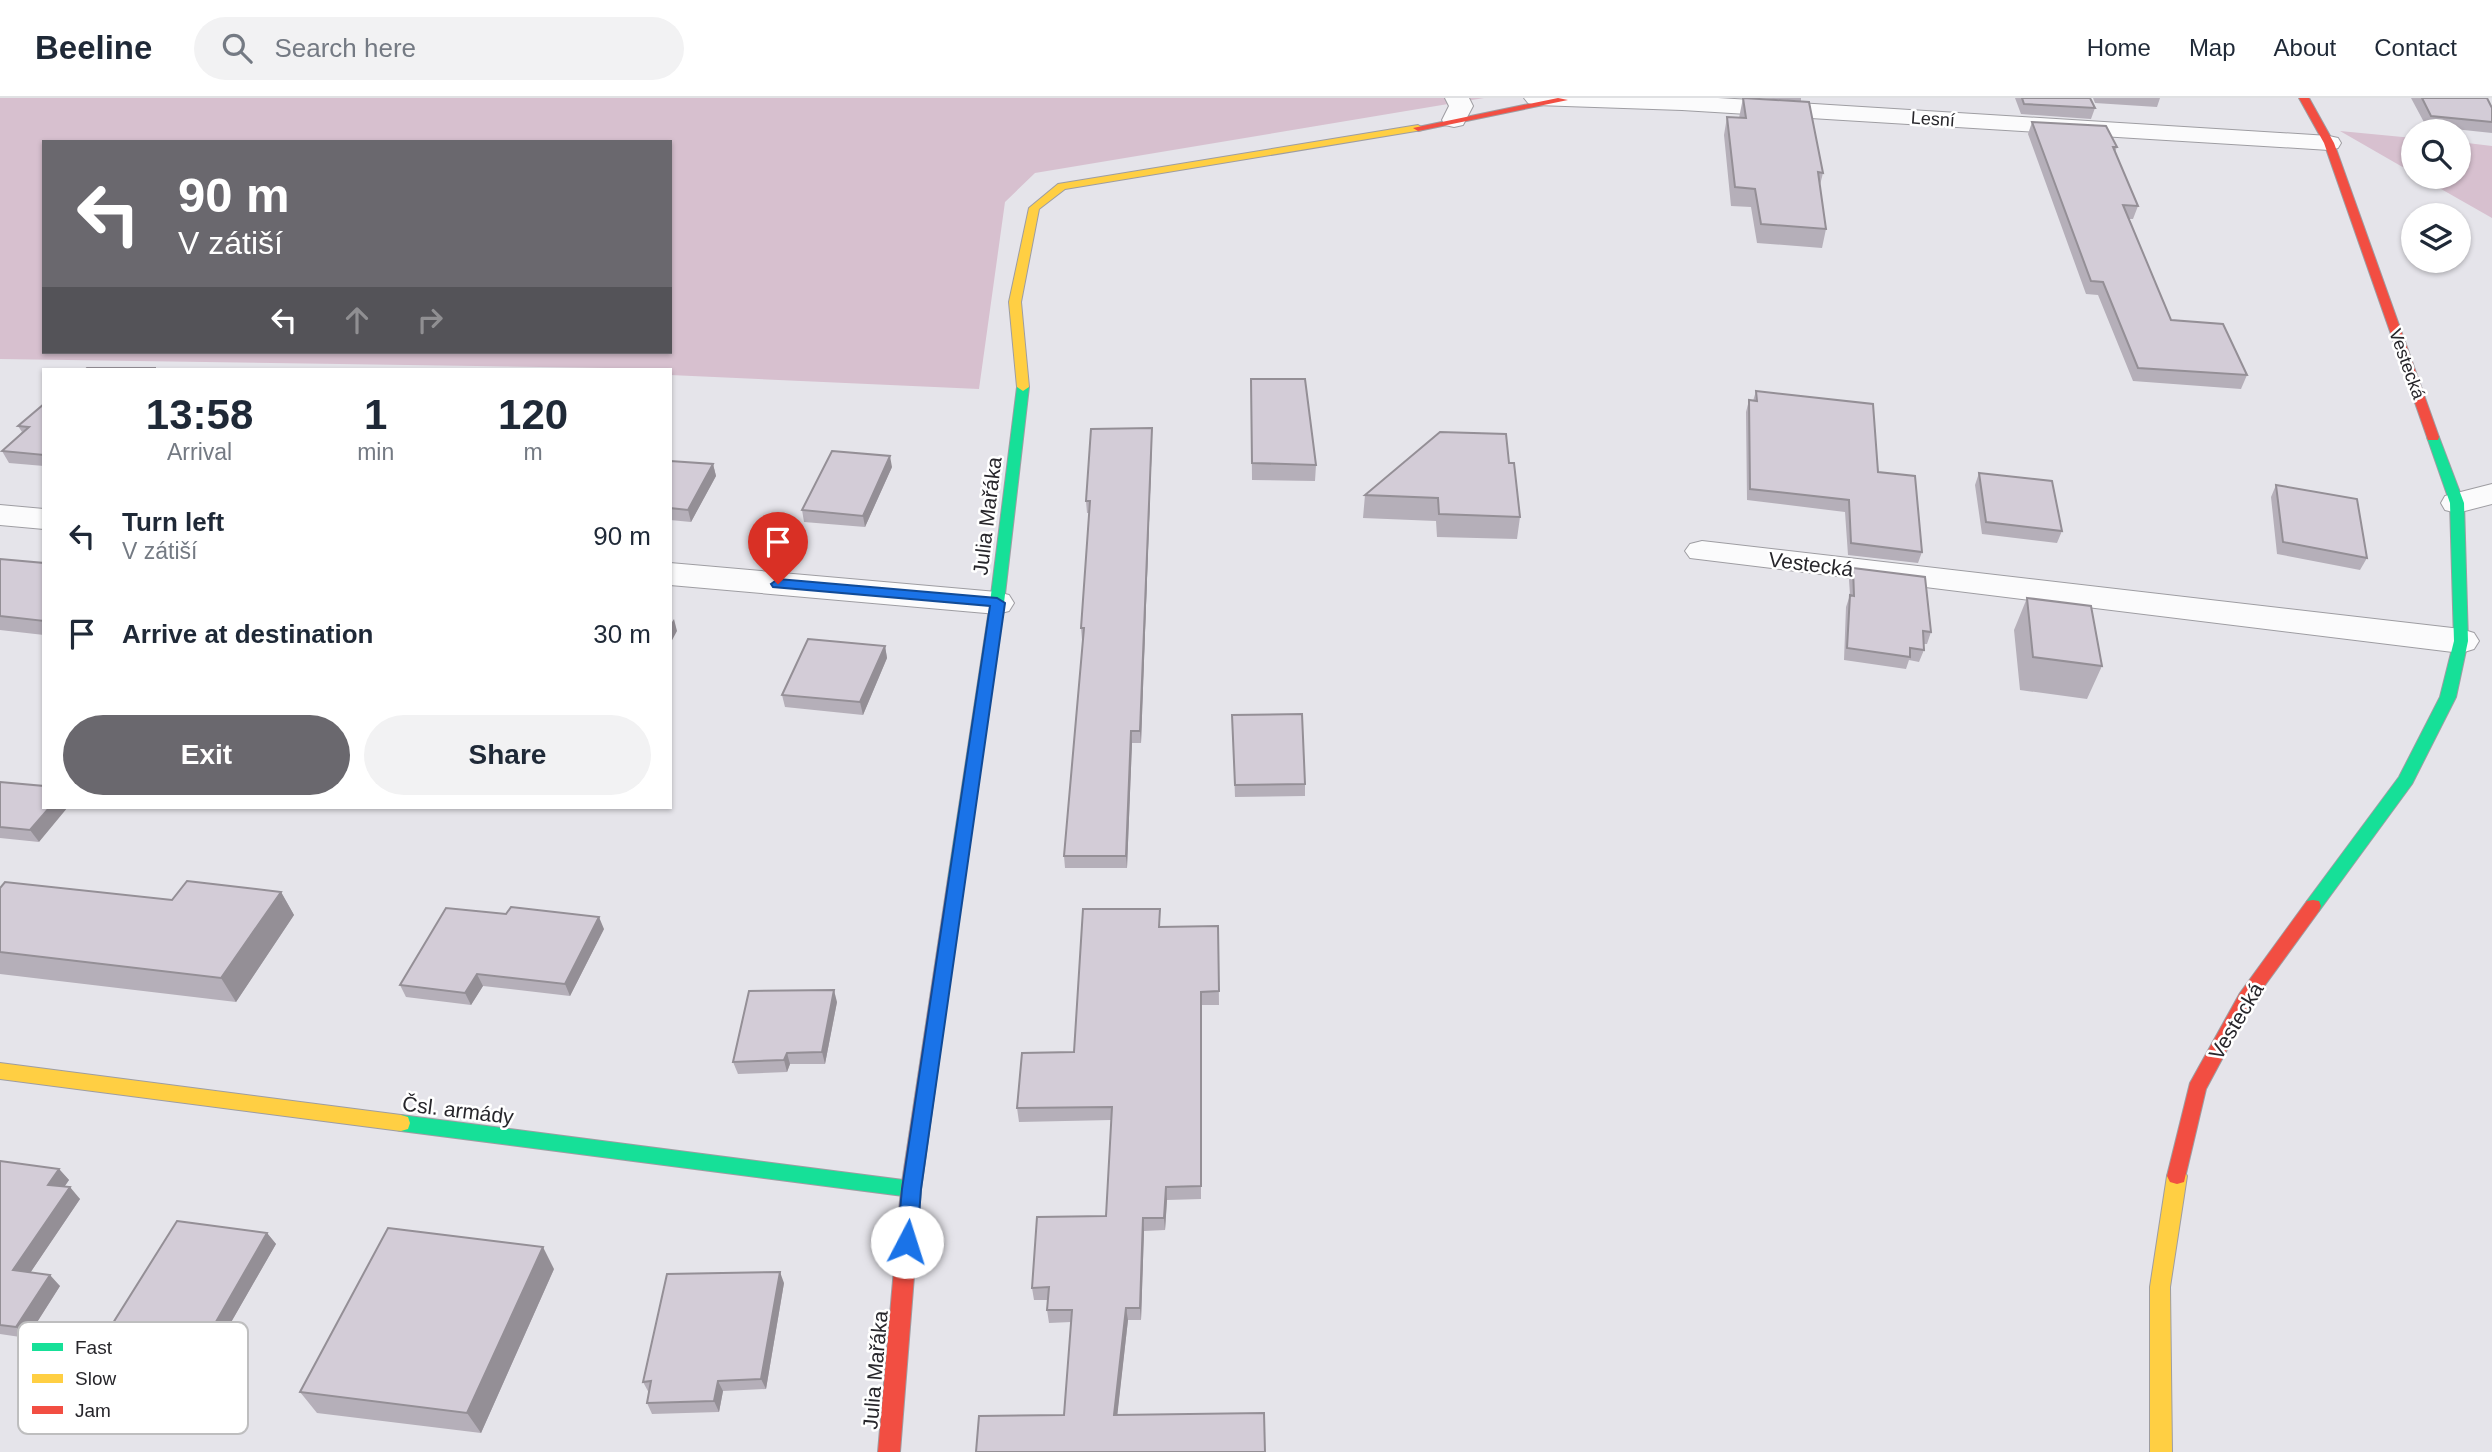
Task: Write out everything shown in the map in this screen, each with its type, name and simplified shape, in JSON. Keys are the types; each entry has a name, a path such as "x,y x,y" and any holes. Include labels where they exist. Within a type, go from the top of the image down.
{"street":[{"name":"Lesní","path":"1536,98 1682,101 2329,143"},
{"name":"Vestecká","path":"2161,1452 2160,1287 2176,1182 2197,1088 2246,998 2406,780 2448,697 2461,641 2456,503 2329,143 2304,98"},
{"name":"Julia Mařáka","path":"889,1452 911,1189 997,603 1023,388 1015,302 1034,208 1062,186 1388,134 1455,109 1563,100"},
{"path":"2456,503 2492,494"},
{"path":"0,515 42,519"},
{"name":"Vestecká","path":"1702,551 2461,641"},
{"path":"672,574 997,603"},
{"name":"Čsl. armády","path":"0,1071 911,1189"}],"shaded area":[{"path":"0,98 1484,98 1035,173 1005,202 979,389 672,375 672,368 0,359"},
{"path":"2340,131 2401,137 2401,166"},
{"path":"2471,143 2492,146 2492,218 2471,206 2471,203 2466,203 2441,189 2471,189"}],"building":[{"path":"1743,98 1809,102 1823,173 1818,172 1826,229 1761,224 1755,189 1735,187 1727,117 1746,118"},
{"path":"2022,98 2090,98 2095,108 2024,104"},
{"path":"2422,98 2487,98 2492,108 2492,122 2431,116"},
{"path":"2032,122 2106,126 2117,147 2113,147 2138,206 2123,205 2171,320 2223,324 2247,375 2138,368 2103,282 2091,281"},
{"path":"1251,379 1305,379 1316,465 1252,463"},
{"path":"1756,391 1873,404 1878,472 1915,476 1922,552 1851,543 1849,500 1750,489 1749,400 1757,401"},
{"path":"42,406 42,455 2,451 29,427 18,426"},
{"path":"1152,428 1140,731 1131,731 1126,856 1064,856 1084,628 1081,628 1090,501 1086,501 1091,429"},
{"path":"1440,432 1506,434 1509,463 1514,463 1520,517 1439,514 1438,498 1365,495"},
{"path":"832,451 890,456 863,516 802,510"},
{"path":"672,461 713,464 688,510 672,508"},
{"path":"1979,473 2052,481 2062,531 1986,522"},
{"path":"2276,485 2357,499 2367,558 2283,542"},
{"path":"0,559 42,563 42,621 0,616"},
{"path":"1853,568 1925,577 1931,632 1923,631 1924,650 1910,648 1910,657 1847,648 1850,595 1854,596"},
{"path":"2027,598 2091,606 2102,666 2033,657"},
{"path":"808,639 885,646 860,702 782,695"},
{"path":"1302,714 1305,784 1235,785 1232,715"},
{"path":"0,782 42,786 42,809 48,809 30,830 0,827"},
{"path":"187,881 281,892 221,978 0,952 0,888 5,882 172,900"},
{"path":"511,907 599,917 565,984 477,974 465,993 400,985 446,908 506,914"},
{"path":"1083,909 1160,909 1159,927 1218,926 1219,991 1201,992 1201,1186 1166,1187 1164,1218 1143,1218 1140,1308 1126,1308 1114,1415 1264,1413 1265,1452 976,1452 979,1416 1064,1415 1072,1310 1047,1310 1049,1287 1032,1288 1037,1217 1106,1216 1112,1107 1017,1108 1022,1053 1074,1052"},
{"path":"834,990 822,1052 787,1053 784,1060 733,1062 749,991"},
{"path":"0,1161 59,1169 48,1185 70,1187 13,1270 50,1275 16,1327 0,1325"},
{"path":"177,1221 267,1233 216,1322 114,1322"},
{"path":"388,1228 543,1247 467,1413 300,1392"},
{"path":"780,1272 761,1379 718,1381 714,1401 647,1403 651,1381 643,1382 667,1274"}],"traffic: fast":[{"path":"956,879 997,603 1023,387"},
{"path":"2313,906 2406,780 2448,697 2461,641 2457,503 2433,437"},
{"path":"401,1123 911,1189"}],"traffic: slow":[{"path":"1023,387 1015,302 1034,208 1062,186 1418,128"},
{"path":"0,1071 401,1123"},
{"path":"2161,1452 2160,1287 2177,1176"}],"traffic: jam":[{"path":"2304,98 2329,143 2433,437"},
{"path":"1418,128 1563,100"},
{"path":"889,1452 911,1189 956,879"},
{"path":"2177,1176 2197,1088 2246,998 2313,906"}],"route":[{"path":"778,584 997,603 911,1189 907,1242"}]}
